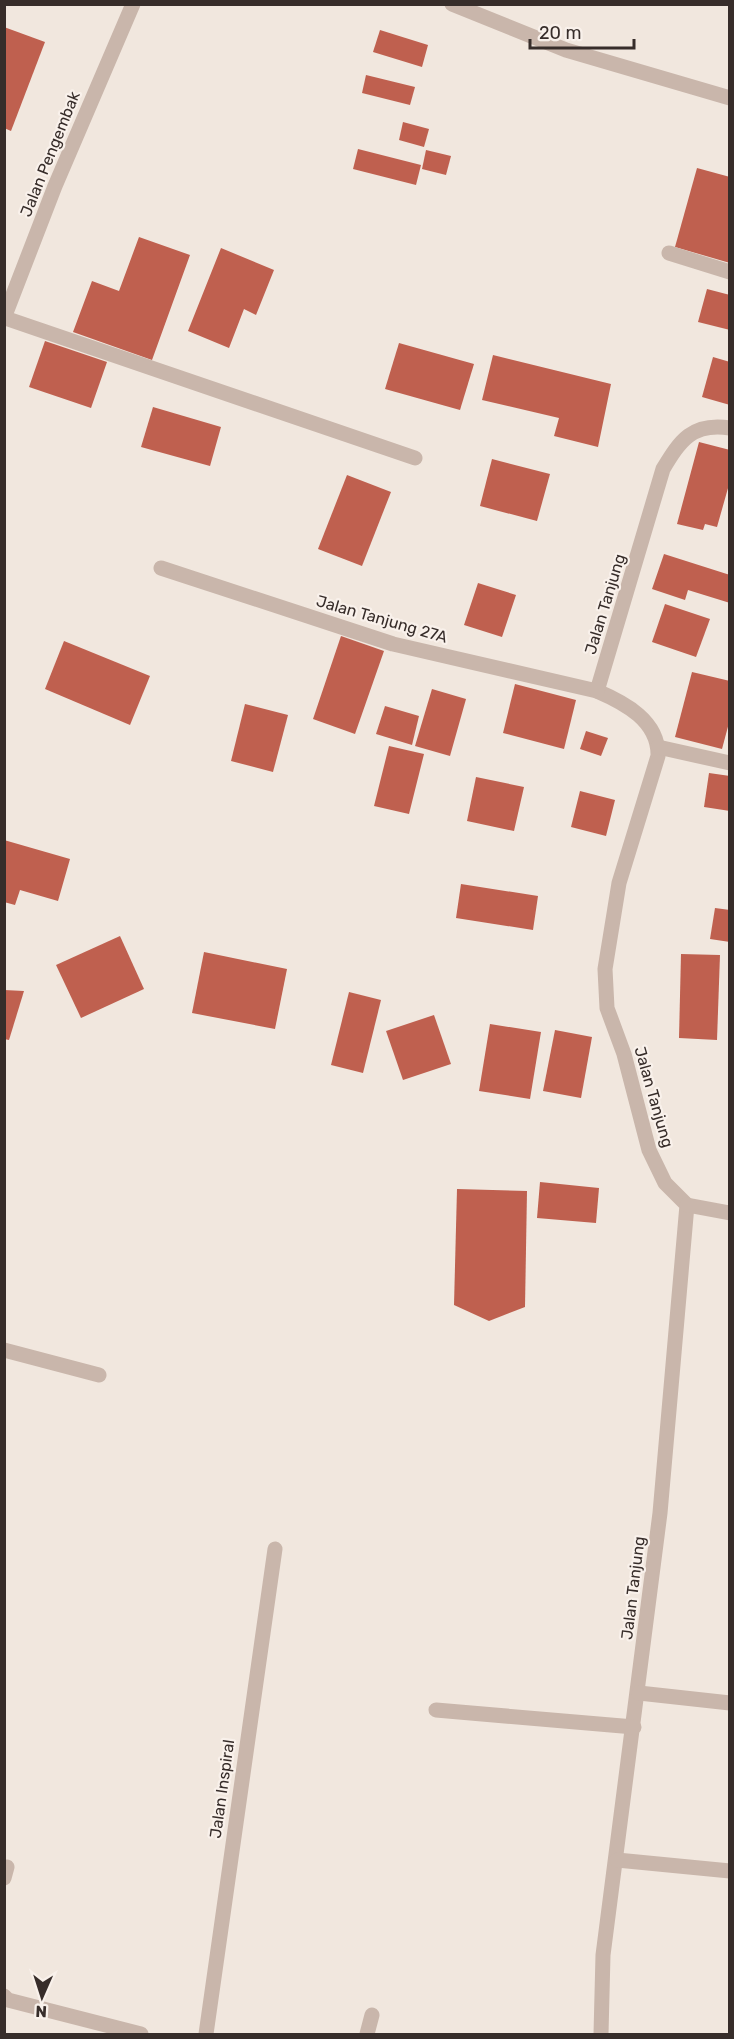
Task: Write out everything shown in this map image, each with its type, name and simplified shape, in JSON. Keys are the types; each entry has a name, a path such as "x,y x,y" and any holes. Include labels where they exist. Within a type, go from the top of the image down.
{"street":[{"name":"Jalan Pengembak","path":"4,318 55,186 133,4"},
{"path":"452,4 566,50 729,98"},
{"path":"669,253 729,272"},
{"path":"4,318 415,458"},
{"name":"Jalan Tanjung","path":"597,692 663,470 680,442 697,430 729,428"},
{"name":"Jalan Tanjung 27A","path":"161,568 393,644 597,692"},
{"path":"597,692 616,699 640,715 656,736 658,747 729,763"},
{"name":"Jalan Tanjung","path":"601,2034 603,1955 639,1693 660,1514 687,1205 665,1183 649,1150 624,1054 607,1008 605,969 619,883 658,747"},
{"path":"687,1205 729,1213"},
{"path":"4,1350 99,1375"},
{"name":"Jalan Inspiral","path":"206,2034 275,1549"},
{"path":"639,1693 729,1703"},
{"path":"436,1710 634,1727"},
{"path":"617,1860 729,1871"},
{"path":"4,1996 8,2000 141,2034"},
{"path":"367,2034 372,2015"}],"building":[{"path":"4,27 45,42 11,131 4,128"},
{"path":"380,30 428,45 422,67 373,52"},
{"path":"366,75 415,87 410,105 362,93"},
{"path":"403,122 429,129 424,147 399,140"},
{"path":"358,149 421,165 416,185 353,169"},
{"path":"426,150 451,156 446,175 422,169"},
{"path":"697,168 730,177 730,263 675,247"},
{"path":"139,237 190,255 152,360 73,332 92,281 119,291"},
{"path":"221,248 274,270 256,315 244,309 229,348 188,331"},
{"path":"707,289 730,295 730,330 698,322"},
{"path":"45,341 107,362 91,408 29,387"},
{"path":"399,343 474,364 460,410 385,389"},
{"path":"493,355 611,384 598,447 554,436 559,418 482,400"},
{"path":"713,357 730,362 730,405 702,397"},
{"path":"153,407 221,427 210,466 141,447"},
{"path":"699,442 730,450 730,481 717,527 705,524 703,530 677,524"},
{"path":"492,459 550,474 537,521 480,506"},
{"path":"347,475 391,492 362,566 318,549"},
{"path":"664,554 730,575 730,603 688,590 685,600 652,589"},
{"path":"478,583 516,595 502,637 464,625"},
{"path":"665,604 710,619 696,657 652,642"},
{"path":"341,636 384,651 355,734 313,719"},
{"path":"64,641 150,676 130,725 45,689"},
{"path":"692,672 730,681 730,719 722,749 675,737"},
{"path":"515,684 576,700 564,749 503,733"},
{"path":"432,689 466,699 450,756 415,746"},
{"path":"245,704 288,715 273,772 231,761"},
{"path":"385,706 419,716 412,745 376,734"},
{"path":"586,731 608,738 601,756 580,749"},
{"path":"389,746 424,754 409,814 374,806"},
{"path":"709,773 730,776 730,811 704,807"},
{"path":"476,777 524,787 514,831 467,821"},
{"path":"580,791 615,800 606,836 571,827"},
{"path":"4,840 70,859 58,901 20,890 15,905 4,902"},
{"path":"461,884 538,896 533,930 456,918"},
{"path":"715,908 730,910 730,942 710,939"},
{"path":"120,936 144,989 81,1018 56,965"},
{"path":"204,952 287,969 275,1029 192,1013"},
{"path":"681,954 720,955 717,1040 679,1038"},
{"path":"4,990 24,991 9,1040 4,1039"},
{"path":"349,992 381,1000 363,1073 331,1065"},
{"path":"434,1015 451,1064 403,1080 386,1031"},
{"path":"490,1024 541,1032 530,1099 479,1091"},
{"path":"555,1030 592,1037 581,1098 543,1091"},
{"path":"540,1182 599,1188 596,1223 537,1218"},
{"path":"457,1189 527,1191 525,1307 489,1321 454,1305"}]}
